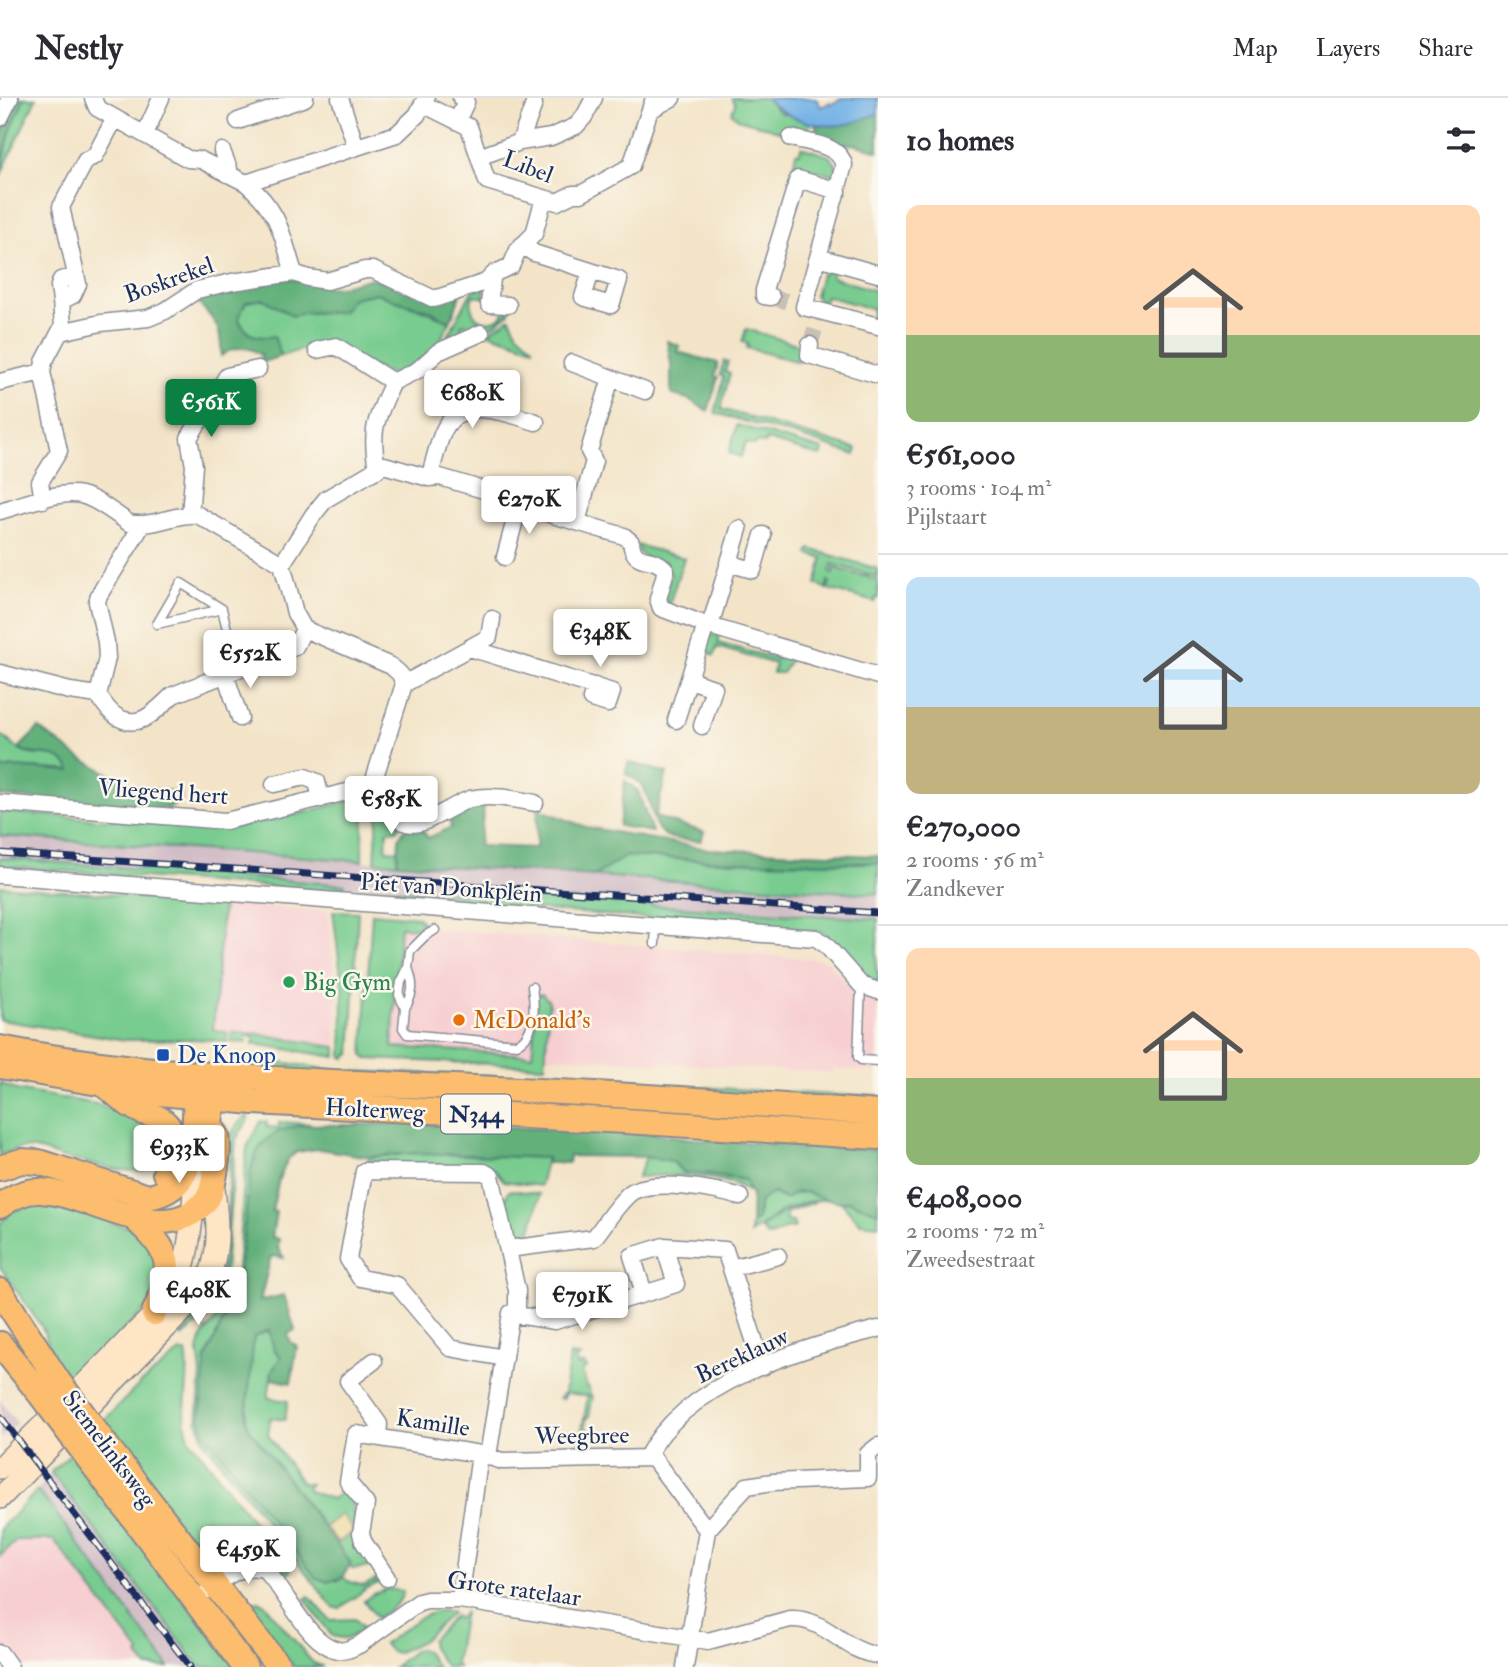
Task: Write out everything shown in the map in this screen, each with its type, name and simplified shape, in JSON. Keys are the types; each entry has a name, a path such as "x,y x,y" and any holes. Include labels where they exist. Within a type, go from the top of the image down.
{"main road":[{"name":"Holterweg","path":"0,1048 67,1060 206,1074 337,1083 634,1096 878,1112"},
{"name":"Holterweg","path":"0,1066 150,1092 253,1102 878,1137"},
{"path":"0,1168 21,1161 39,1162 123,1189 141,1207 168,1221 191,1214 214,1188 201,1142 206,1074"},
{"path":"104,1085 139,1111 166,1124 171,1130 175,1145 173,1161 165,1173 153,1181 123,1189"},
{"path":"150,1092 201,1142"},
{"path":"0,1206 16,1195 42,1191 141,1207 176,1186 201,1142 235,1112 253,1102"},
{"path":"141,1207 167,1261 167,1279 154,1313"},
{"name":"Siemelinksweg","path":"0,1291 50,1388 98,1452 214,1586 279,1667"},
{"name":"Siemelinksweg","path":"0,1344 50,1388"},
{"name":"Siemelinksweg","path":"98,1452 193,1601 245,1667"}],"street":[{"path":"93,98 97,108 152,140 188,159 201,160 246,183 275,215 293,273"},
{"path":"145,134 161,98"},
{"path":"238,121 305,98"},
{"path":"340,98 356,148"},
{"path":"457,121 465,105 464,99 461,98"},
{"name":"Libel","path":"594,98 576,126 551,137 520,142 478,157 487,181 556,202 573,194 581,194 627,170 635,160 653,103 672,98"},
{"path":"246,183 397,134 418,115 424,101 469,127 478,157"},
{"name":"Libel","path":"520,142 534,104"},
{"path":"43,500 40,482 59,451 42,372 44,362 61,332 61,301 75,293 78,284 61,207 86,160 95,156 115,118"},
{"path":"791,138 833,149 842,157 844,165 818,257 808,311 878,326"},
{"path":"222,151 229,169 227,174"},
{"path":"771,297 764,296 764,290 798,179 838,191"},
{"name":"Boskrekel","path":"61,332 101,323 148,318 165,311 197,290 264,276 293,273 327,281 373,270 433,299 492,279 495,273 511,266 522,245 534,234 544,198"},
{"path":"522,245 534,253 591,272"},
{"path":"818,257 878,274"},
{"path":"492,279 489,304 508,305"},
{"path":"377,470 373,446 374,425 393,382 418,370 439,352 481,333"},
{"path":"810,345 810,355 878,375"},
{"path":"317,350 336,346 393,382"},
{"path":"572,363 645,391"},
{"path":"190,514 194,466 189,438 227,376 258,369"},
{"path":"0,382 42,372"},
{"path":"577,522 594,461 589,451 611,378"},
{"path":"429,478 445,428 455,418 477,408 536,422"},
{"path":"282,564 313,514 327,499 384,465 429,478 440,477 507,497 519,505 624,536 631,542 635,556 664,566 666,573 659,599 661,608 708,626 878,676"},
{"path":"0,511 67,495 83,495 128,523 142,525 190,514 204,517 282,564 295,613 304,629 391,666 400,674 404,684 372,786 402,821 412,824 423,822 468,799 510,798 535,803"},
{"path":"505,557 519,505"},
{"path":"97,695 107,658 97,601 142,525"},
{"path":"676,720 739,529"},
{"path":"728,564 753,570 763,535"},
{"path":"404,684 489,637 492,619"},
{"path":"0,673 97,695 113,715 137,720 158,711 173,695 295,648 304,629"},
{"path":"470,648 595,687"},
{"path":"231,672 240,718"},
{"path":"689,680 713,688 702,726"},
{"path":"274,784 305,777 317,782 321,799"},
{"name":"Vliegend hert","path":"0,803 226,821 372,786"},
{"name":"Piet van Donkplein","path":"0,875 816,938 826,944 861,985"},
{"path":"861,985 878,991"},
{"path":"0,1468 172,1294 187,1250 194,1177 201,1142"},
{"path":"504,1358 450,1348 397,1285 360,1278 348,1259 363,1171 484,1172 491,1176 517,1290 517,1315"},
{"path":"508,1249 594,1238 629,1192 648,1186 704,1189 740,1197"},
{"path":"0,1498 152,1344 195,1299 208,1281 215,1260 218,1230 214,1188"},
{"path":"191,1214 202,1233 202,1257 208,1281"},
{"path":"460,1600 511,1313 555,1321 676,1284 664,1246"},
{"path":"644,1293 632,1256 664,1246 725,1250 763,1367"},
{"path":"731,1268 778,1256"},
{"name":"Bereklauw","path":"647,1457 654,1443 686,1409 717,1388 837,1339 878,1329"},
{"name":"Kamille","path":"374,1361 348,1381 379,1424 378,1437"},
{"name":"Kamille","path":"387,1578 366,1548 361,1533 366,1504 348,1482 356,1434 484,1455"},
{"path":"685,1667 707,1530 747,1486 773,1482 868,1478 868,1454 878,1446"},
{"name":"Weegbree","path":"484,1455 502,1461 653,1458 707,1530"},
{"name":"Grote ratelaar","path":"193,1601 226,1577 254,1566 264,1569 313,1635 326,1646 337,1650 348,1650 359,1645 419,1602 460,1600 690,1640 708,1641 790,1619 802,1619 812,1622 868,1659"},
{"path":"0,1653 10,1667"}],"lane":[{"path":"222,609 157,624 181,583 222,609 231,672"},
{"path":"655,944 656,926"},
{"path":"435,930 410,951 408,968 413,982 412,997 405,1008 403,1028 410,1036 514,1045 524,1041 530,1031 532,987"},
{"path":"861,985 858,1056 861,1060 878,1061"}],"shaded area":[{"path":"0,836 878,894 878,924 387,894 387,890 345,887 342,892 0,866"},
{"path":"223,903 327,911 338,1000 336,1047 259,1034 213,1030"},
{"path":"400,926 826,960 854,991 878,1001 878,1071 834,1069 833,1073 392,1047"},
{"path":"0,1400 17,1423 0,1439"},
{"path":"51,1472 200,1667 169,1667 37,1491"},
{"path":"17,1540 54,1540 147,1667 17,1667 0,1644 0,1556"}],"green space":[{"path":"17,98 24,98 10,132 0,169 0,137"},
{"path":"24,98 36,98 0,177 10,132"},
{"path":"732,98 766,98 779,112 811,122 806,139 738,119 732,113 735,104"},
{"path":"878,113 878,151 853,144 835,145 816,141 816,124 848,124"},
{"path":"801,147 829,156 836,164 836,176 800,166 798,173 792,172 796,153 800,153"},
{"path":"832,268 832,277 876,291 878,283 878,318 871,318 873,309 826,296 823,304 817,299 815,295 821,275"},
{"path":"287,278 326,287 339,287 372,278 460,296 450,322 429,310 377,293 353,298 342,312 302,313 293,316 264,299 246,302 238,318 241,324 252,335 274,336 281,356 256,364 262,356 252,350 236,349 221,356 218,329 194,298"},
{"path":"484,286 485,298 473,295 471,302 474,314 482,321 488,322 501,317 506,308 509,308 509,313 495,325 471,334 465,324 461,325 466,336 443,345 472,291"},
{"path":"377,293 450,322 434,352 394,375 315,345 281,356 274,337 253,335 238,318 246,302 264,299 293,316 302,313 342,312 353,298"},
{"path":"510,318 517,332 534,348 488,333"},
{"path":"746,329 803,346 799,362 747,348 748,344 742,342"},
{"path":"667,341 680,346 678,352 718,363 715,376 718,378 708,411 688,399 671,394 671,364"},
{"path":"724,361 728,362 725,372 730,373 721,409 857,449 855,455 715,413 724,377 720,375"},
{"path":"737,425 823,450 821,456 767,440 765,444 745,443 741,457 729,453"},
{"path":"637,545 684,558 669,605 664,600 671,575 639,553"},
{"path":"810,549 878,569 878,577 832,564 830,573 833,574 834,568 878,580 878,598 875,602 828,589 828,581 826,589 816,584 823,558 808,554"},
{"path":"720,634 718,643 777,659 780,651 791,655 788,664 782,673 773,673 775,664 717,647 714,656 706,649 711,635"},
{"path":"39,728 78,757 130,785 181,793 180,802 168,809 0,796 0,769 14,767 71,771 60,759 32,754 19,748"},
{"path":"0,735 23,752 56,756 67,763 72,771 14,767 0,769"},
{"path":"628,762 667,773 655,817 704,832 701,841 675,839 660,831 643,788 625,774"},
{"path":"625,781 638,791 652,832 619,826"},
{"path":"366,792 376,798 364,819 362,861 0,836 0,812 226,828 274,820 366,797"},
{"path":"473,803 474,808 484,807 479,846 536,848 538,809 586,827 708,849 878,856 878,863 739,862 626,856 594,876 397,863 399,838 405,828 423,830 428,838 452,827 446,814"},
{"path":"384,806 400,825 397,830 387,831 386,850 398,851 397,863 375,862 378,811"},
{"path":"626,856 739,862 878,863 878,894 594,876"},
{"path":"0,858 345,885 342,892 0,866"},
{"path":"0,886 223,903 213,1030 228,1032 227,1042 204,1039 126,1040 0,1020"},
{"path":"387,889 878,919 878,983 859,973 828,936 821,932 389,898"},
{"path":"333,911 358,912 351,1055 346,1058 342,1057 343,992"},
{"path":"372,913 418,917 423,924 422,928 400,927 392,1047 532,1055 537,995 542,994 549,1001 545,1066 367,1059 363,1055"},
{"path":"232,1032 336,1047 336,1057 253,1044 254,1037 247,1036 246,1043 231,1042"},
{"path":"265,1061 338,1071 548,1078 833,1095 878,1095 878,1099 838,1096 814,1100 265,1072"},
{"path":"0,1083 16,1090 102,1105 139,1118 160,1135 163,1144 161,1157 152,1167 136,1171 67,1159 32,1148 0,1155"},
{"path":"248,1115 248,1120 236,1139 224,1282 207,1313 182,1337 180,1335 208,1302 218,1280 225,1240 232,1134 238,1123"},
{"path":"261,1121 267,1122 267,1127 279,1128 279,1122 312,1124 277,1133 264,1143 254,1159 237,1290 216,1335 201,1402 200,1420 337,1581 343,1577 363,1586 379,1576 383,1581 367,1588 340,1608 331,1605 205,1442 197,1421 201,1373 198,1350 202,1336 226,1307 236,1281 247,1147"},
{"path":"402,1123 652,1133 695,1139 878,1150 878,1212 848,1201 817,1197 807,1192 797,1192 785,1199 773,1193 760,1201 757,1219 751,1224 752,1193 749,1192 745,1180 706,1173 685,1173 672,1161 646,1157 569,1156 568,1163 547,1163 547,1158 415,1153 370,1157 319,1149 297,1152 288,1159 279,1179 272,1211 276,1212 272,1237 279,1239 278,1248 284,1258 271,1256 260,1301 284,1295 295,1330 288,1334 290,1341 297,1347 291,1383 271,1379 272,1371 281,1357 274,1349 269,1330 254,1337 246,1420 249,1428 351,1563 342,1578 328,1582 316,1578 204,1432 200,1419 206,1358 237,1290 251,1169 256,1154 264,1143 284,1129 296,1126"},
{"path":"415,1153 547,1158 540,1186 504,1181 494,1169 486,1166 368,1164 370,1157"},
{"path":"646,1157 672,1161 682,1172 745,1180 749,1192 727,1182 712,1179 662,1175 637,1178"},
{"path":"512,1190 540,1194 528,1242 517,1242 513,1237 505,1199"},
{"path":"804,1192 830,1199 806,1202 781,1211 750,1234 751,1224 755,1222 759,1211 758,1204 764,1197 773,1193 785,1199"},
{"path":"848,1201 878,1212 878,1225 860,1223 841,1202"},
{"path":"49,1202 133,1229 157,1252 155,1299 72,1382 57,1367 42,1327 0,1267 0,1224 10,1212 21,1206"},
{"path":"815,1202 786,1213 786,1221 793,1222 793,1228 788,1227 767,1236 761,1229 786,1211"},
{"path":"269,1329 274,1349 281,1357 272,1371 268,1398 288,1401 285,1420 270,1418 268,1435 302,1483 310,1484 307,1488 309,1491 332,1499 345,1489 355,1501 352,1502 354,1520 358,1523 372,1566 370,1567 352,1569 332,1537 249,1428 246,1420 253,1337"},
{"path":"180,1352 186,1352 188,1373 185,1417 189,1438 291,1571 287,1575 273,1559 256,1550 218,1556 194,1546 101,1423 141,1383"},
{"path":"570,1355 580,1357 575,1360 578,1366 584,1364 586,1368 582,1370 590,1395 593,1396 589,1417 586,1418 587,1428 582,1451 578,1451 588,1396 566,1393 562,1399 559,1398 564,1393"},
{"path":"73,1451 235,1667 200,1667 51,1472"},
{"path":"37,1491 169,1667 147,1667 138,1656 140,1653 54,1540 17,1540 0,1556 0,1529"},
{"path":"387,1589 403,1591 402,1596 393,1607 377,1618 364,1601"},
{"path":"309,1596 330,1620 355,1619 364,1628 347,1639 332,1636 305,1599"},
{"path":"253,1603 264,1603 312,1662 323,1667 294,1667 252,1609"},
{"path":"437,1611 452,1613 422,1641 396,1653 384,1644 418,1619"},
{"path":"464,1613 455,1664 458,1667 446,1667 432,1648 431,1640 455,1616 458,1619"},
{"path":"415,1650 426,1652 437,1667 394,1667"}],"sand":[{"path":"341,1514 354,1531 338,1543 325,1527"}],"water":[{"path":"766,98 816,98 821,107 843,98 878,98 878,113 847,124 814,124 792,117"}],"tunnel":[{"path":"771,297 793,303"},
{"path":"810,345 817,323"}],"railway":[{"path":"0,853 878,913"},
{"path":"0,1416 190,1667"}],"place":[{"name":"Big Gym","path":"289,982"},
{"name":"McDonald's","path":"459,1020"},
{"name":"De Knoop","path":"163,1055"}]}
